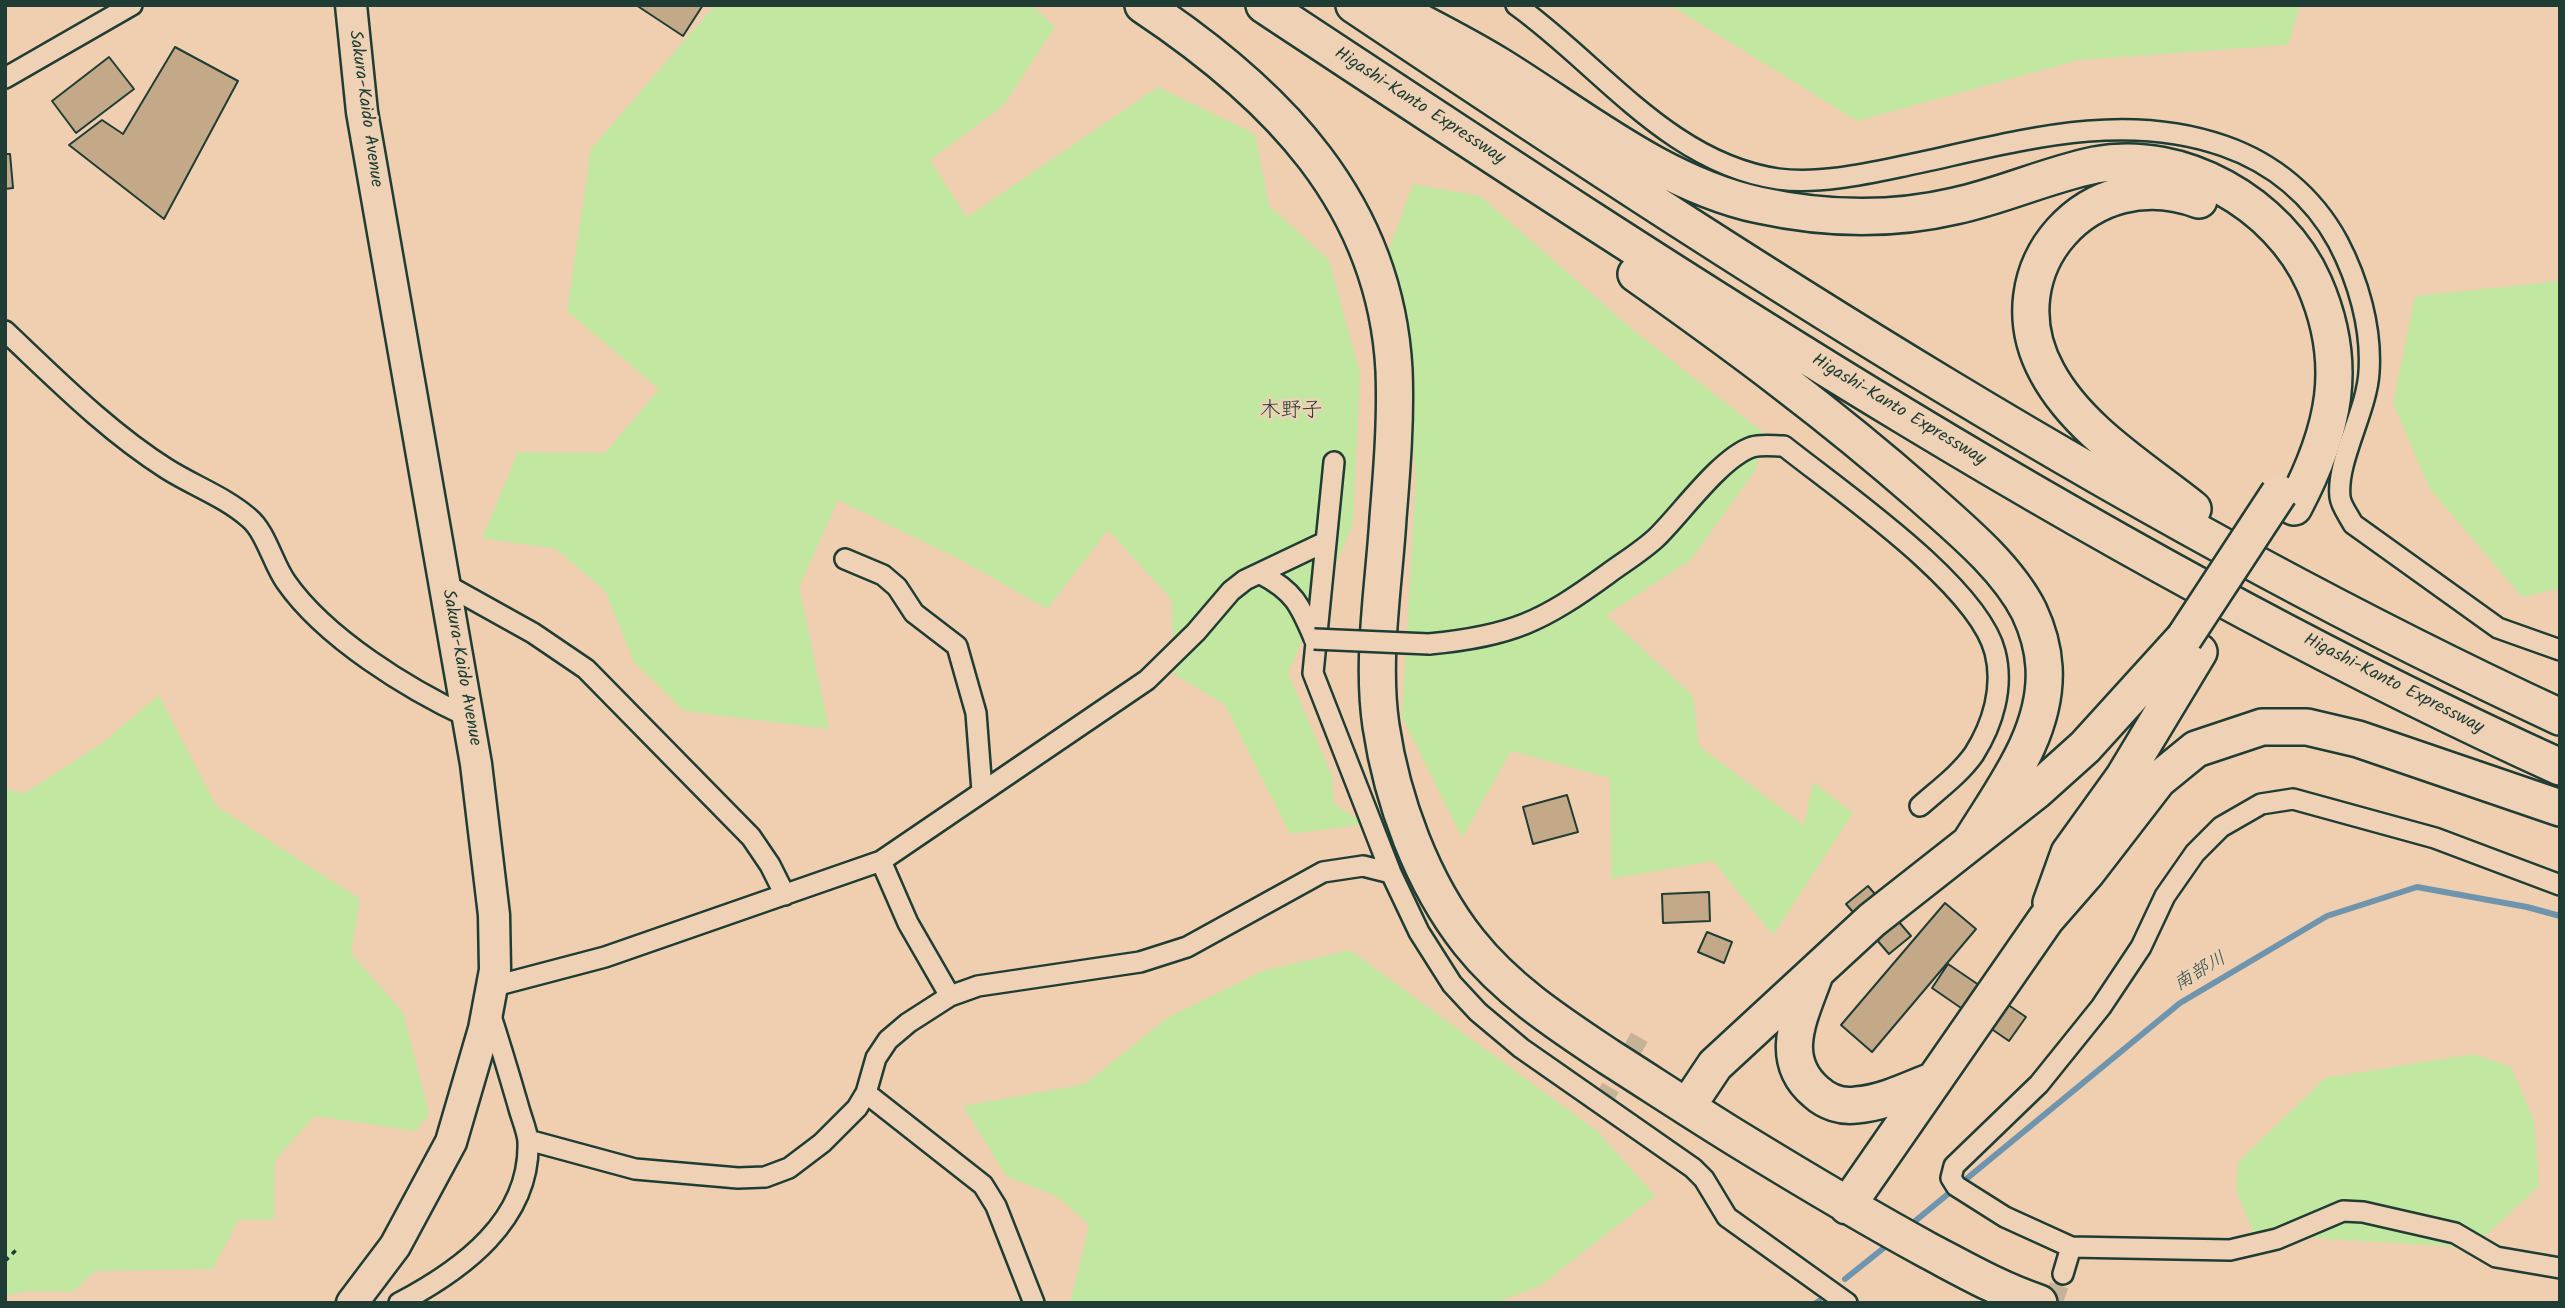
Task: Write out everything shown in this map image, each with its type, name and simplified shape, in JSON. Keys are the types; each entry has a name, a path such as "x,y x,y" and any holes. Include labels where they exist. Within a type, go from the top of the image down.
{"highway":[{"path":"1143,5 1189,36 1247,82 1299,134 1337,186 1366,247 1386,313 1394,368 1394,436 1378,667 1380,723 1400,807 1439,896 1467,940 1499,975 1533,1005 1687,1107 1847,1206 1982,1279 2039,1303"},
{"path":"1263,5 1840,423 1951,521 2013,586 2029,612 2039,639 2044,668 2042,703 2028,744 1971,841"},
{"name":"Higashi-Kanto Expressway","path":"1263,5 1629,244 1958,448 2250,613 2560,767"},
{"path":"1354,5 1653,205 1966,399 2143,500 2405,640 2560,717"},
{"path":"1389,5 1497,64 1600,132 1653,162 1722,194 1758,205 1816,215 1919,212 1955,206 2097,164 2133,163 2179,169 2242,198 2294,246 2321,300 2331,333 2335,369 2328,430 2287,500 2191,645 2123,778 2069,853 2046,919"},
{"path":"2287,500 2310,404 2313,361 2305,317 2274,254 2240,223 2218,209 2174,192 2156,190 2123,194 2107,199 2072,220 2059,232 2044,256 2035,276 2030,307 2030,325 2036,348 2061,394 2105,439 2206,519 2405,640"},
{"path":"1687,1107 1715,1065 1872,919 2036,791 2191,645"},
{"path":"1847,1206 2046,919 2087,872 2158,780 2196,749 2243,731 2283,725 2306,727 2358,738 2560,808"},
{"path":"1816,971 1797,1024 1793,1047 1800,1073 1817,1093 1829,1101 1853,1106 1880,1101 1934,1080"}],"main road":[{"name":"Sakura-Kaido Avenue","path":"351,5 362,112 468,717 490,865 495,970 451,1142 395,1246 352,1303"}],"street":[{"path":"5,78 132,5"},
{"path":"1516,5 1660,128 1705,155 1778,179 1862,175 2080,130 2122,127 2202,138 2238,151 2280,174 2312,203 2337,242 2358,286 2369,372 2356,431 2341,475 2340,499 2353,524 2498,628 2560,650"},
{"path":"5,331 118,433 166,469 239,509 253,521 286,583 318,616 372,663 424,696 468,717"},
{"path":"1314,639 1429,644 1484,639 1558,610 1655,539 1700,489 1742,452 1754,446 1784,446 1928,564 1963,598 1983,625 1995,650 1999,671 1997,698 1986,730 1973,755 1920,806"},
{"path":"1334,462 1314,639 1313,673 1391,873 1434,959 1452,984 1478,1012 1521,1048 1693,1168 1704,1179 1727,1217 1847,1303"},
{"path":"399,1303 419,1293 502,1227 516,1204 526,1176 528,1139 490,996 881,861 1147,680 1196,632 1231,591 1325,541"},
{"path":"845,559 883,575 897,587 914,613 957,646 976,713 982,791"},
{"path":"1261,574 1281,584 1294,596 1314,639"},
{"path":"445,584 533,633 586,669 751,837 771,865 785,895"},
{"path":"2560,885 2435,838 2293,799 2261,804 2221,827 2195,853 2165,896 2141,947 2101,1007 2039,1084 1954,1167 1951,1178 1956,1186 2006,1217 2071,1247 2230,1250 2277,1238 2343,1211 2363,1212 2455,1233 2496,1257 2560,1268"},
{"path":"881,861 908,923 950,996"},
{"path":"528,1139 635,1169 738,1178 765,1177 789,1168 822,1143 857,1108 866,1093 876,1058 888,1040 908,1023 950,996 978,986 1140,962 1187,947 1323,872 1363,866 1391,873"},
{"path":"866,1093 983,1185 996,1206 1034,1303"},
{"path":"2063,1274 2071,1247"}],"path":[{"path":"5,1261 19,1247"}],"green space":[{"path":"715,5 1032,5 1055,27 1003,106 930,160 967,217 1158,87 1255,134 1269,206 1329,260 1360,373 1353,524 1288,673 1332,776 1334,804 1365,824 1290,834 1225,705 1174,674 1171,599 1108,530 1047,609 961,560 838,500 799,587 829,729 684,711 634,662 605,591 556,549 482,538 518,452 605,453 659,389 567,311 591,149"},
{"path":"1670,5 2300,5 2288,45 2079,60 1857,121"},
{"path":"1413,184 1480,196 1633,330 1764,433 1756,469 1691,560 1606,615 1693,696 1699,746 1804,825 1813,782 1853,813 1773,935 1713,861 1611,879 1610,778 1511,751 1462,838 1402,717 1416,474 1389,249"},
{"path":"2560,281 2560,588 2522,597 2430,489 2393,403 2415,296"},
{"path":"159,695 216,806 360,899 351,954 403,1012 429,1114 416,1131 315,1116 275,1160 274,1219 238,1220 213,1269 95,1271 73,1292 27,1291 5,1296 5,789 25,793 105,741"},
{"path":"1350,950 1597,1131 1655,1196 1540,1286 1494,1303 1070,1303 1089,1225 1058,1197 1006,1176 963,1106 1085,1084 1167,1018 1262,971"},
{"path":"2473,1054 2511,1067 2534,1121 2539,1186 2472,1248 2254,1234 2236,1190 2238,1162 2325,1078"}],"building":[{"path":"636,5 703,5 683,36"},
{"path":"175,47 238,81 164,219 69,145 102,120 123,134"},
{"path":"109,57 134,89 76,133 52,101"},
{"path":"5,154 10,154 13,188 5,189"},
{"path":"1567,795 1578,832 1533,844 1523,807"},
{"path":"1868,886 1911,936 1889,954 1846,904"},
{"path":"1709,892 1710,921 1663,923 1662,894"},
{"path":"1945,903 1976,929 1872,1052 1841,1025"},
{"path":"1707,932 1732,942 1724,963 1698,952"},
{"path":"1948,964 2026,1017 2009,1041 1932,988"}],"waterway":[{"name":"南部川","path":"1914,1222 2180,1003 2327,916 2417,887 2527,907 2560,916"},
{"name":"南部川","path":"1845,1279 1885,1247"}],"tunnel":[{"path":"1601,1104 1643,1031"},
{"path":"2053,1303 2063,1274"}],"district":[{"name":"木野子","path":"1291,412"}]}
